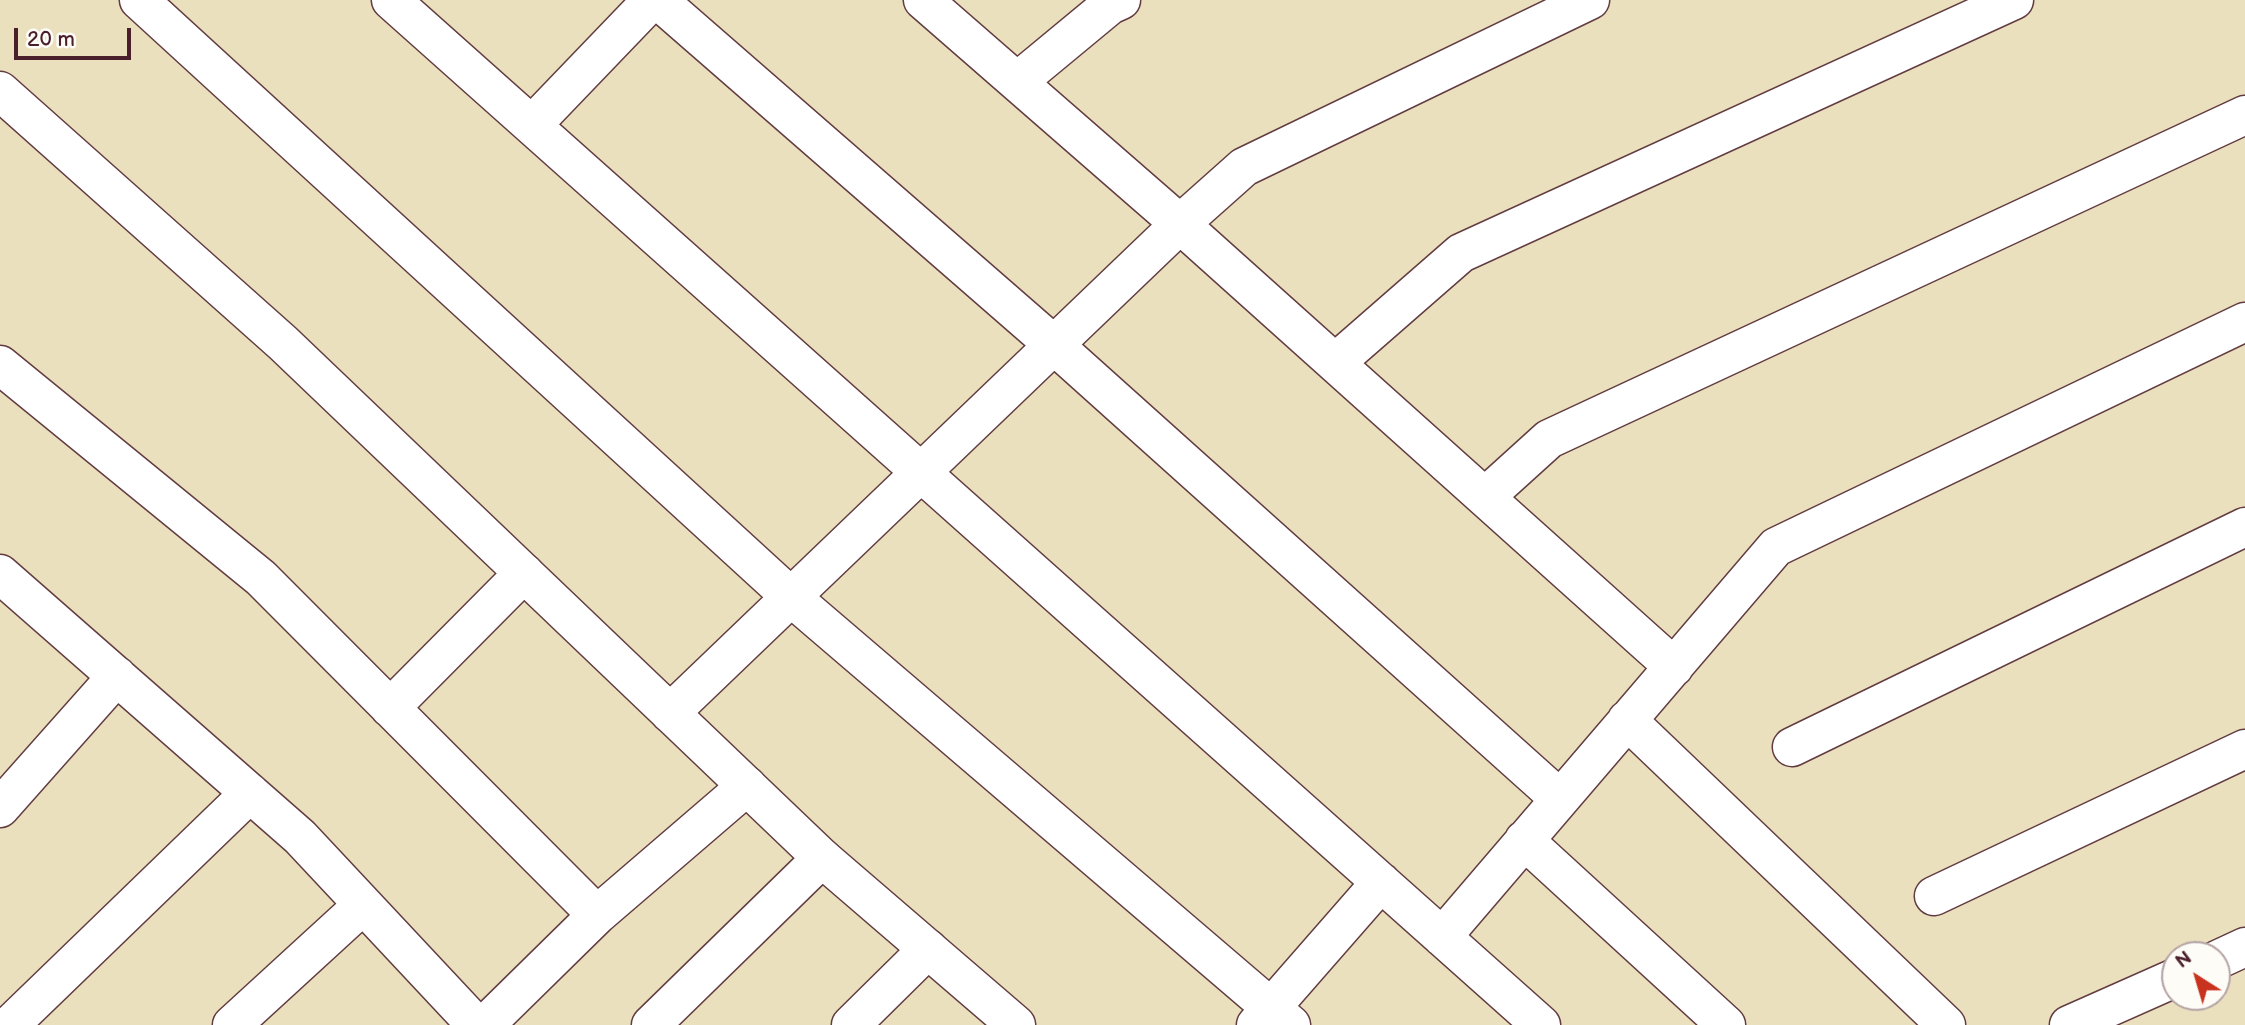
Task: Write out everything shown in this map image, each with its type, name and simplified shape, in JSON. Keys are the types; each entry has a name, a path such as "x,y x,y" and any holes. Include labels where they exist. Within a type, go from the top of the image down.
{"street":[{"path":"139,0 791,597 1272,1019 1381,882"},
{"path":"391,0 1541,1025"},
{"path":"532,125 655,0 1054,345 1560,799"},
{"path":"923,0 1180,223 1674,667"},
{"path":"1017,82 1110,5 1121,0"},
{"path":"1335,363 1461,253 2014,0"},
{"path":"670,713 1180,223 1244,167 1569,5"},
{"path":"0,92 283,343 822,859 1016,1025"},
{"path":"1485,497 1549,439 2245,115"},
{"path":"1442,937 1776,547 2245,322"},
{"path":"0,365 261,579 597,915"},
{"path":"1792,747 2245,527"},
{"path":"390,708 523,573"},
{"path":"0,574 300,837 476,1025"},
{"path":"0,808 117,676"},
{"path":"1628,720 1946,1025"},
{"path":"1934,896 2245,750"},
{"path":"485,1025 597,915 747,786"},
{"path":"10,1025 250,793"},
{"path":"1524,841 1726,1025"},
{"path":"651,1025 822,859"},
{"path":"232,1025 363,905"},
{"path":"850,1025 928,949"},
{"path":"2069,1025 2161,984"}]}
